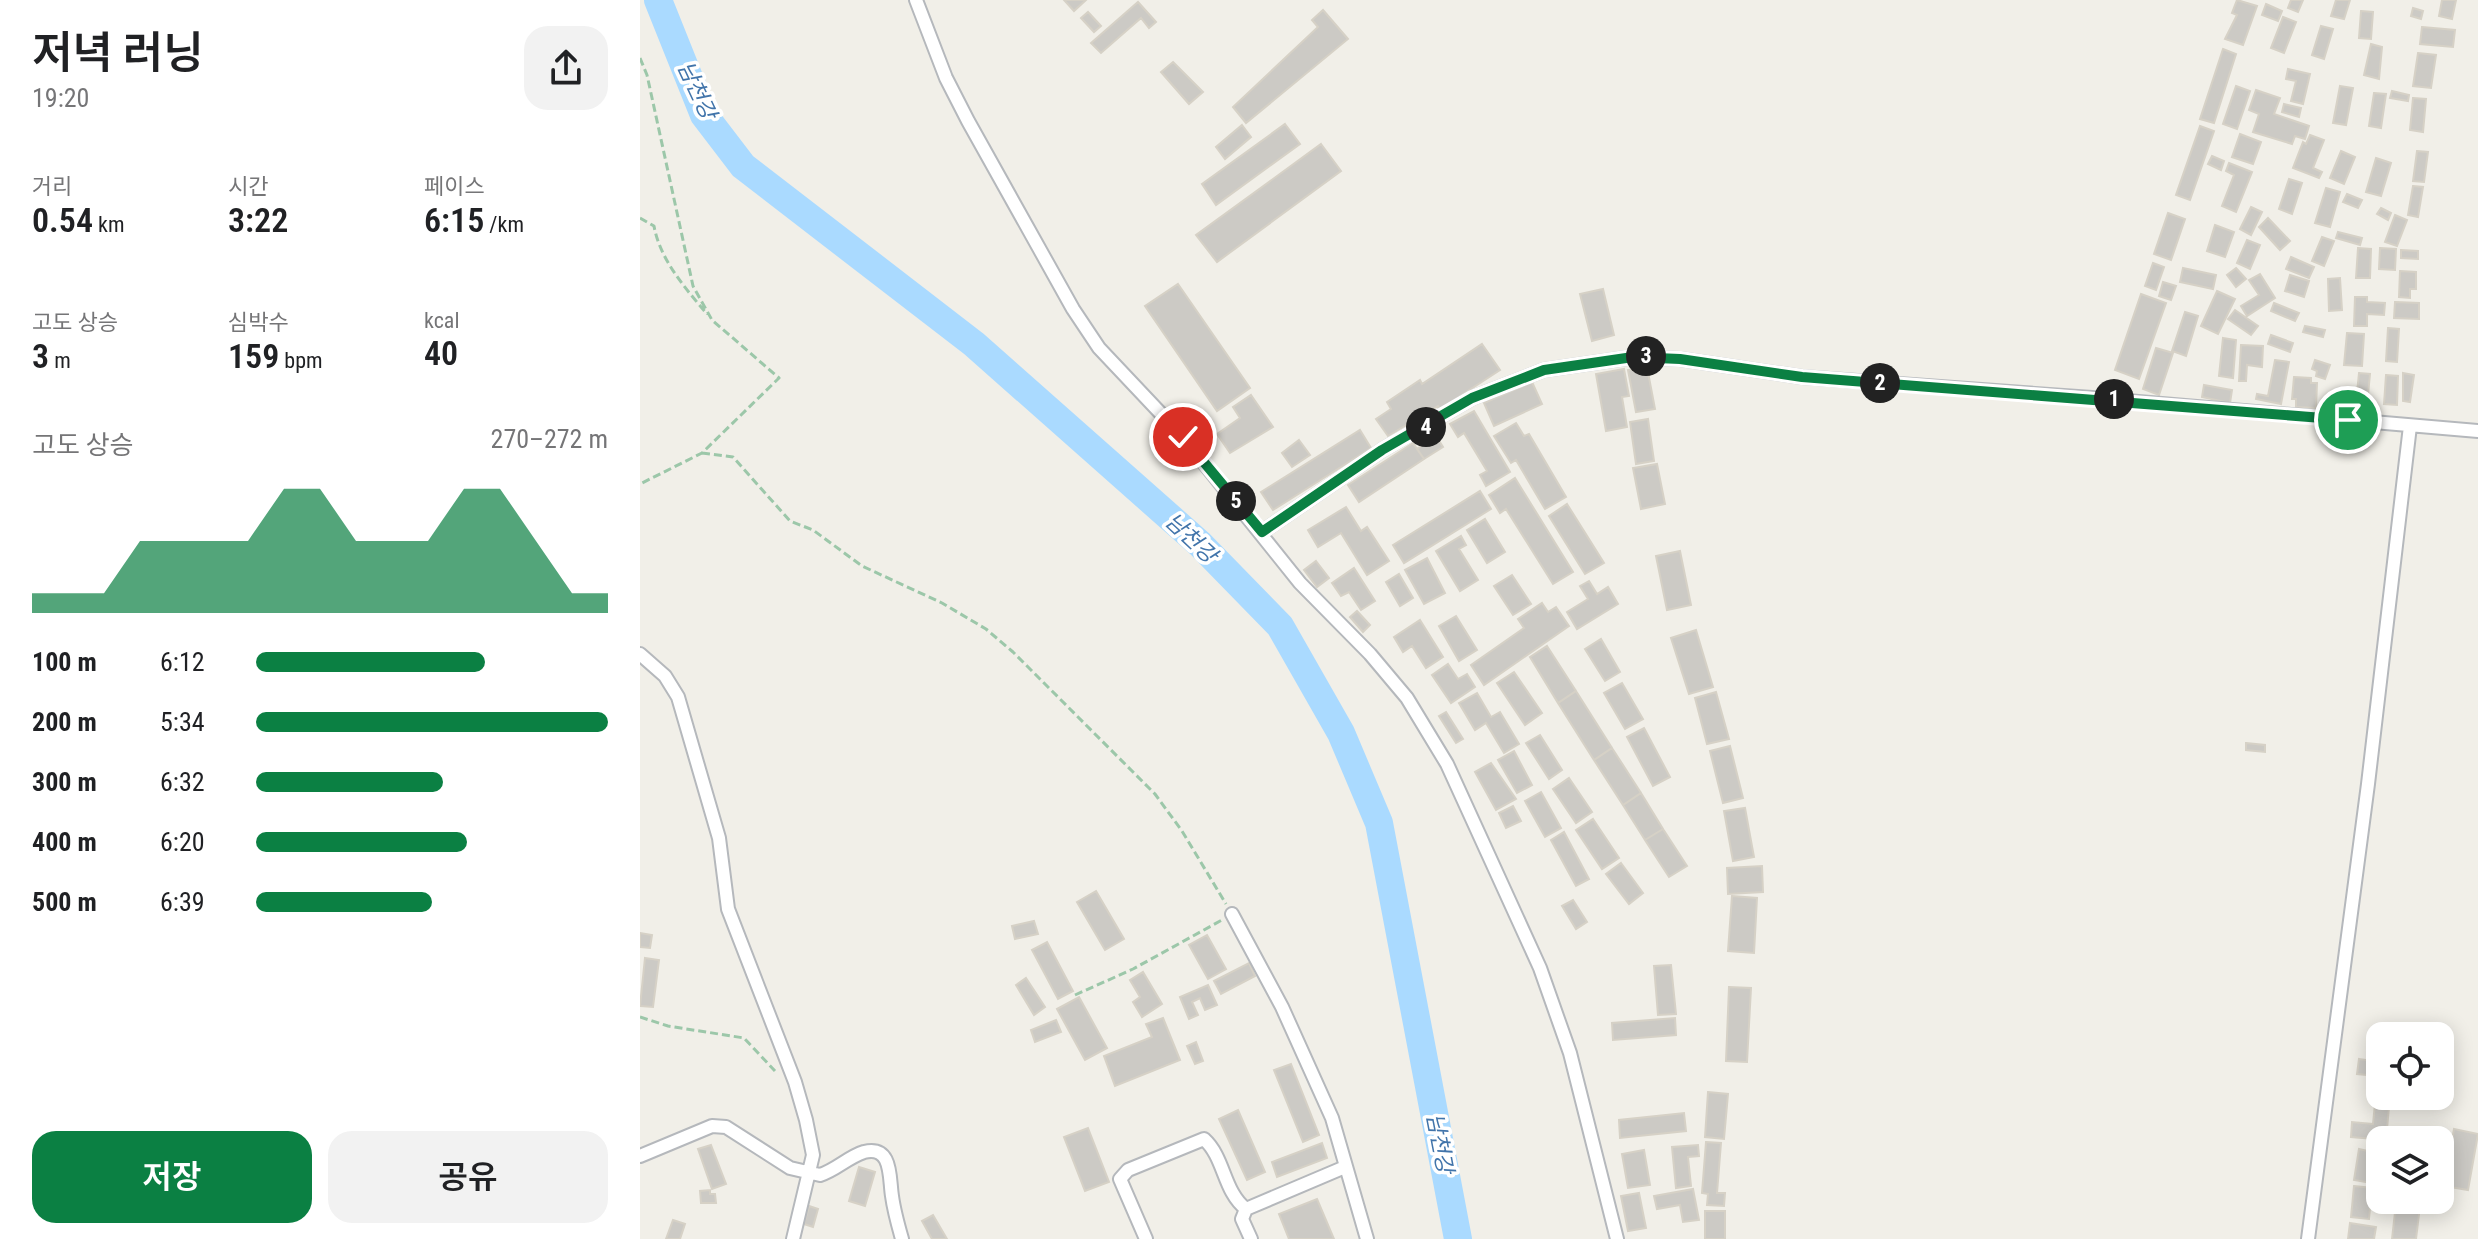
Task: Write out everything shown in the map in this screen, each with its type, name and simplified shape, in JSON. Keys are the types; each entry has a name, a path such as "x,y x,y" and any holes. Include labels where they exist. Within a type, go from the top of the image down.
{"street":[{"path":"916,0 951,89 1073,309 1099,348 1183,437 1300,583 1407,698 1447,764 1534,953 1565,1039 1617,1239"},
{"path":"1262,532 1382,450 1472,398 1544,370 1633,357 1680,359 1802,377 2478,431"},
{"path":"2308,1239 2368,784 2410,426"},
{"path":"640,654 665,676 678,697 719,838 728,909 795,1082 813,1155 793,1239"},
{"path":"1232,914 1301,1049 1332,1118 1367,1239"},
{"path":"640,1156 712,1126 726,1127 776,1161 820,1175 860,1153 874,1150 884,1155 890,1169 892,1196 902,1239"},
{"path":"1146,1239 1120,1179 1128,1170 1204,1139 1212,1146 1235,1200 1246,1209"},
{"path":"1251,1239 1242,1219 1246,1209 1345,1167"}],"path":[{"path":"640,58 647,75 686,263 693,286 712,320"},
{"path":"640,218 654,226 656,238 681,283 712,320 779,378 702,453 640,484"},
{"path":"702,453 733,457 790,521 813,530 862,566 942,603 986,629 1013,652 1155,794 1182,831 1232,914 1133,969 1075,995"},
{"path":"640,1017 668,1026 744,1038 779,1075 795,1082"}],"building":[{"path":"1064,0 1086,0 1074,11"},
{"path":"2237,0 2257,6 2243,45 2225,39 2237,15 2232,13"},
{"path":"2291,0 2303,0 2298,12 2288,8"},
{"path":"2336,0 2350,0 2344,19 2331,16"},
{"path":"2442,0 2456,0 2452,19 2439,16"},
{"path":"1138,2 1156,22 1149,28 1141,18 1101,53 1091,43"},
{"path":"2266,4 2282,11 2278,21 2262,15"},
{"path":"2413,8 2423,11 2421,19 2411,16"},
{"path":"1323,10 1348,39 1246,123 1233,107 1318,27 1312,20"},
{"path":"2361,11 2373,12 2371,39 2359,38"},
{"path":"1088,12 1101,26 1094,32 1081,18"},
{"path":"2283,17 2296,22 2284,53 2271,48"},
{"path":"2321,26 2333,29 2324,59 2312,55"},
{"path":"2422,27 2455,30 2453,47 2420,44"},
{"path":"2371,44 2382,47 2379,79 2364,75"},
{"path":"2223,49 2236,54 2214,123 2200,119"},
{"path":"2418,53 2436,55 2431,88 2413,86"},
{"path":"1173,62 1203,92 1189,104 1161,72"},
{"path":"2288,69 2310,74 2303,104 2291,101 2296,81 2286,79"},
{"path":"2236,86 2250,91 2237,129 2223,124"},
{"path":"2340,86 2353,88 2346,125 2333,123"},
{"path":"2256,90 2280,98 2274,114 2309,126 2305,139 2295,136 2292,144 2253,132 2259,114 2249,110"},
{"path":"2392,91 2409,95 2408,101 2390,98"},
{"path":"2374,93 2386,94 2381,128 2369,126"},
{"path":"2413,98 2426,99 2423,132 2410,130"},
{"path":"2284,104 2301,108 2299,117 2282,112"},
{"path":"1285,124 1300,144 1216,205 1202,184"},
{"path":"1242,125 1251,137 1225,159 1216,147"},
{"path":"2200,126 2214,131 2190,200 2176,195"},
{"path":"2240,134 2261,142 2253,164 2232,157"},
{"path":"2310,135 2324,140 2313,168 2322,172 2319,178 2293,168 2303,142 2306,144"},
{"path":"1321,144 1341,171 1217,262 1196,235"},
{"path":"2341,151 2355,157 2344,184 2330,178"},
{"path":"2417,151 2428,152 2424,182 2413,181"},
{"path":"2212,156 2224,161 2221,170 2208,164"},
{"path":"2376,158 2391,163 2381,196 2366,192"},
{"path":"2229,163 2252,172 2236,212 2222,206 2234,175 2226,171"},
{"path":"2289,179 2302,183 2292,214 2279,209"},
{"path":"2413,186 2423,187 2418,217 2408,215"},
{"path":"2326,188 2340,192 2330,227 2315,223"},
{"path":"2347,194 2362,200 2358,208 2343,202"},
{"path":"2251,207 2262,212 2251,235 2240,229"},
{"path":"2381,208 2391,213 2388,220 2377,214"},
{"path":"2168,213 2185,219 2171,260 2154,254"},
{"path":"2395,215 2407,220 2397,246 2385,242"},
{"path":"2268,218 2290,241 2280,250 2259,227"},
{"path":"2215,225 2234,232 2225,257 2207,251"},
{"path":"2338,232 2362,238 2360,245 2336,238"},
{"path":"2322,237 2334,241 2324,266 2312,261"},
{"path":"2247,240 2260,245 2250,269 2237,263"},
{"path":"2358,248 2371,249 2370,278 2356,278"},
{"path":"2380,248 2396,249 2395,270 2379,269"},
{"path":"2401,250 2418,251 2418,259 2401,258"},
{"path":"2291,257 2314,267 2309,278 2286,269"},
{"path":"2153,263 2164,267 2156,290 2145,286"},
{"path":"2183,268 2216,275 2213,289 2180,282"},
{"path":"2236,268 2246,279 2236,287 2227,275"},
{"path":"2400,271 2416,272 2416,289 2410,289 2410,298 2399,297"},
{"path":"2260,274 2275,298 2247,316 2241,306 2259,295 2249,280"},
{"path":"2290,275 2309,281 2304,297 2285,291"},
{"path":"2340,278 2342,310 2329,311 2328,279"},
{"path":"2163,282 2176,286 2171,300 2159,296"},
{"path":"1178,284 1250,388 1217,411 1145,306"},
{"path":"1603,289 1614,335 1592,341 1580,294"},
{"path":"2217,291 2235,299 2218,334 2201,326"},
{"path":"2141,294 2166,303 2139,379 2115,370"},
{"path":"2355,297 2367,297 2367,302 2385,303 2384,315 2367,314 2367,326 2354,326"},
{"path":"2395,302 2419,303 2419,319 2394,318"},
{"path":"2274,303 2299,313 2295,321 2271,311"},
{"path":"2235,310 2258,326 2251,335 2228,319"},
{"path":"2185,312 2198,316 2186,356 2172,351"},
{"path":"2305,326 2325,330 2323,337 2303,332"},
{"path":"2388,328 2399,329 2397,362 2386,361"},
{"path":"2347,333 2364,334 2362,366 2344,365"},
{"path":"2271,335 2293,343 2290,352 2268,344"},
{"path":"2223,338 2236,340 2233,378 2219,376"},
{"path":"1482,344 1500,370 1440,409 1438,406 1388,436 1376,419 1391,409 1387,402 1420,380 1422,384"},
{"path":"2241,345 2263,346 2262,367 2247,365 2246,381 2239,381"},
{"path":"2156,348 2173,353 2159,395 2143,389"},
{"path":"2275,360 2289,362 2281,404 2256,399 2257,394 2268,396"},
{"path":"2315,360 2330,365 2325,379 2316,376 2317,371 2312,369"},
{"path":"1647,367 1655,409 1636,412 1628,370"},
{"path":"1624,369 1629,396 1622,397 1627,427 1606,431 1596,374"},
{"path":"2359,373 2370,374 2367,405 2356,403"},
{"path":"2403,373 2414,375 2410,402 2403,401"},
{"path":"2386,375 2398,376 2397,405 2384,404"},
{"path":"2294,377 2311,378 2311,383 2317,383 2316,408 2296,407 2296,399 2292,399"},
{"path":"1532,382 1542,404 1494,426 1484,403"},
{"path":"2204,385 2232,390 2230,403 2202,397"},
{"path":"1251,395 1273,427 1230,453 1217,434 1240,418 1233,407"},
{"path":"1474,411 1510,472 1486,486 1480,475 1487,471 1464,433 1458,437 1450,424"},
{"path":"1648,419 1654,461 1636,464 1630,422"},
{"path":"1516,423 1524,436 1529,434 1566,497 1545,509 1516,460 1511,463 1494,436"},
{"path":"1360,430 1371,448 1273,510 1261,492"},
{"path":"1436,436 1443,447 1424,459 1417,449"},
{"path":"1299,440 1310,455 1292,467 1282,453"},
{"path":"1413,443 1424,459 1359,502 1348,485"},
{"path":"1657,464 1665,504 1641,509 1633,468"},
{"path":"1515,478 1573,572 1553,584 1506,509 1500,513 1489,495"},
{"path":"1480,491 1491,509 1404,563 1393,545"},
{"path":"1567,504 1604,563 1585,574 1549,516"},
{"path":"1346,507 1361,531 1367,527 1389,561 1367,575 1341,533 1318,547 1308,530"},
{"path":"1485,519 1505,552 1487,563 1467,530"},
{"path":"1461,536 1466,545 1459,549 1478,580 1460,591 1436,551"},
{"path":"1680,551 1691,605 1667,610 1656,556"},
{"path":"1427,558 1445,593 1424,604 1405,570"},
{"path":"1316,561 1329,578 1317,587 1304,570"},
{"path":"1354,568 1375,601 1361,610 1349,592 1341,596 1332,583"},
{"path":"1399,574 1413,598 1400,606 1386,582"},
{"path":"1512,575 1531,604 1513,615 1494,586"},
{"path":"1589,581 1597,594 1608,587 1618,604 1577,629 1567,612 1588,599 1580,586"},
{"path":"1542,603 1548,612 1556,607 1569,626 1484,685 1471,665 1524,628 1518,619"},
{"path":"1357,611 1370,625 1363,632 1350,617"},
{"path":"1456,616 1477,650 1459,661 1439,626"},
{"path":"1420,620 1443,657 1426,668 1412,646 1403,652 1394,637"},
{"path":"1696,630 1713,687 1689,694 1671,638"},
{"path":"1601,639 1620,672 1605,681 1585,649"},
{"path":"1547,646 1576,691 1558,703 1530,657"},
{"path":"1448,664 1458,679 1467,674 1475,687 1451,703 1432,675"},
{"path":"1514,672 1542,713 1525,725 1497,683"},
{"path":"1622,683 1643,719 1625,729 1604,693"},
{"path":"1576,691 1612,748 1594,760 1558,703"},
{"path":"1716,692 1729,739 1707,744 1695,698"},
{"path":"1477,693 1491,717 1500,712 1519,744 1504,753 1486,723 1475,730 1459,703"},
{"path":"1446,712 1463,739 1456,743 1439,716"},
{"path":"1644,728 1670,777 1653,786 1627,737"},
{"path":"1540,735 1562,770 1549,779 1526,743"},
{"path":"2246,743 2265,745 2265,752 2246,750"},
{"path":"1730,746 1743,798 1723,803 1710,751"},
{"path":"1612,748 1641,793 1623,805 1594,760"},
{"path":"1514,751 1532,785 1517,793 1498,760"},
{"path":"1491,763 1516,799 1496,810 1475,772"},
{"path":"1569,778 1592,812 1576,823 1553,789"},
{"path":"1541,792 1561,828 1545,837 1525,801"},
{"path":"1641,793 1663,829 1645,840 1623,805"},
{"path":"1513,806 1521,821 1506,828 1499,813"},
{"path":"1745,808 1754,857 1733,861 1724,811"},
{"path":"1593,819 1619,858 1602,869 1576,830"},
{"path":"1663,829 1687,866 1669,877 1645,840"},
{"path":"1564,832 1589,879 1576,886 1551,840"},
{"path":"1621,863 1643,893 1629,904 1606,874"},
{"path":"1762,866 1763,892 1728,894 1727,868"},
{"path":"1096,891 1124,939 1105,950 1077,902"},
{"path":"1732,896 1757,898 1754,953 1728,951"},
{"path":"1573,900 1587,922 1576,929 1562,906"},
{"path":"1034,921 1038,934 1015,939 1012,926"},
{"path":"640,933 652,935 650,948 640,947"},
{"path":"1207,935 1226,969 1208,979 1189,945"},
{"path":"1047,942 1073,991 1058,999 1032,950"},
{"path":"645,958 659,960 653,1007 640,1006"},
{"path":"1249,963 1255,976 1221,994 1214,981"},
{"path":"1671,965 1676,1014 1658,1015 1654,966"},
{"path":"1143,972 1162,1004 1142,1017 1133,1002 1140,997 1130,980"},
{"path":"1026,978 1045,1007 1034,1015 1016,985"},
{"path":"1208,985 1217,1005 1205,1010 1200,998 1192,1002 1198,1015 1189,1019 1180,997"},
{"path":"1729,987 1751,988 1747,1062 1726,1061"},
{"path":"1079,997 1107,1048 1085,1060 1057,1009"},
{"path":"1163,1018 1180,1060 1115,1086 1104,1056 1152,1037 1146,1024"},
{"path":"1675,1018 1676,1035 1613,1040 1612,1023"},
{"path":"1056,1020 1061,1032 1035,1042 1031,1030"},
{"path":"1196,1042 1203,1061 1195,1064 1187,1046"},
{"path":"2359,1059 2366,1060 2366,1075 2357,1074"},
{"path":"1291,1064 1319,1135 1303,1142 1274,1070"},
{"path":"1708,1092 1728,1094 1724,1139 1705,1137"},
{"path":"1238,1110 1265,1172 1247,1180 1219,1119"},
{"path":"2374,1110 2389,1110 2387,1126 2366,1126 2366,1138 2351,1137 2352,1122 2373,1124"},
{"path":"1684,1113 1686,1131 1620,1138 1619,1120"},
{"path":"1088,1128 1109,1182 1085,1191 1064,1137"},
{"path":"2454,1129 2478,1134 2468,1190 2454,1188"},
{"path":"1706,1142 1721,1143 1717,1193 1725,1193 1724,1206 1707,1205 1708,1194 1702,1193"},
{"path":"1322,1143 1327,1158 1277,1177 1272,1162"},
{"path":"711,1145 726,1184 712,1189 698,1149"},
{"path":"1698,1145 1699,1156 1688,1157 1691,1186 1676,1188 1672,1147"},
{"path":"2359,1149 2366,1151 2366,1182 2354,1180"},
{"path":"1644,1150 1650,1185 1628,1188 1622,1154"},
{"path":"859,1167 875,1172 865,1206 849,1201"},
{"path":"2354,1186 2366,1187 2366,1214 2369,1214 2369,1219 2351,1217"},
{"path":"1693,1189 1699,1220 1683,1222 1680,1205 1657,1209 1654,1196"},
{"path":"710,1190 710,1194 715,1194 716,1203 701,1203 700,1191"},
{"path":"1639,1193 1646,1228 1628,1231 1621,1196"},
{"path":"1317,1199 1334,1239 1289,1239 1279,1214"},
{"path":"809,1206 818,1209 813,1227 804,1224"},
{"path":"1705,1211 1725,1211 1725,1239 1705,1239"},
{"path":"2395,1214 2419,1214 2416,1239 2392,1239"},
{"path":"933,1215 947,1239 932,1239 922,1221"},
{"path":"673,1220 685,1224 680,1239 666,1239"},
{"path":"2350,1223 2376,1227 2374,1239 2348,1239"}],"waterway":[{"name":"남천강","path":"658,0 704,115 743,166 974,344 1200,544 1280,626 1341,733 1379,823 1458,1239"}],"route":[{"path":"1183,437 1262,532 1382,450 1437,421 1472,398 1544,370 1633,357 1680,359 1802,377 2348,420"}]}
